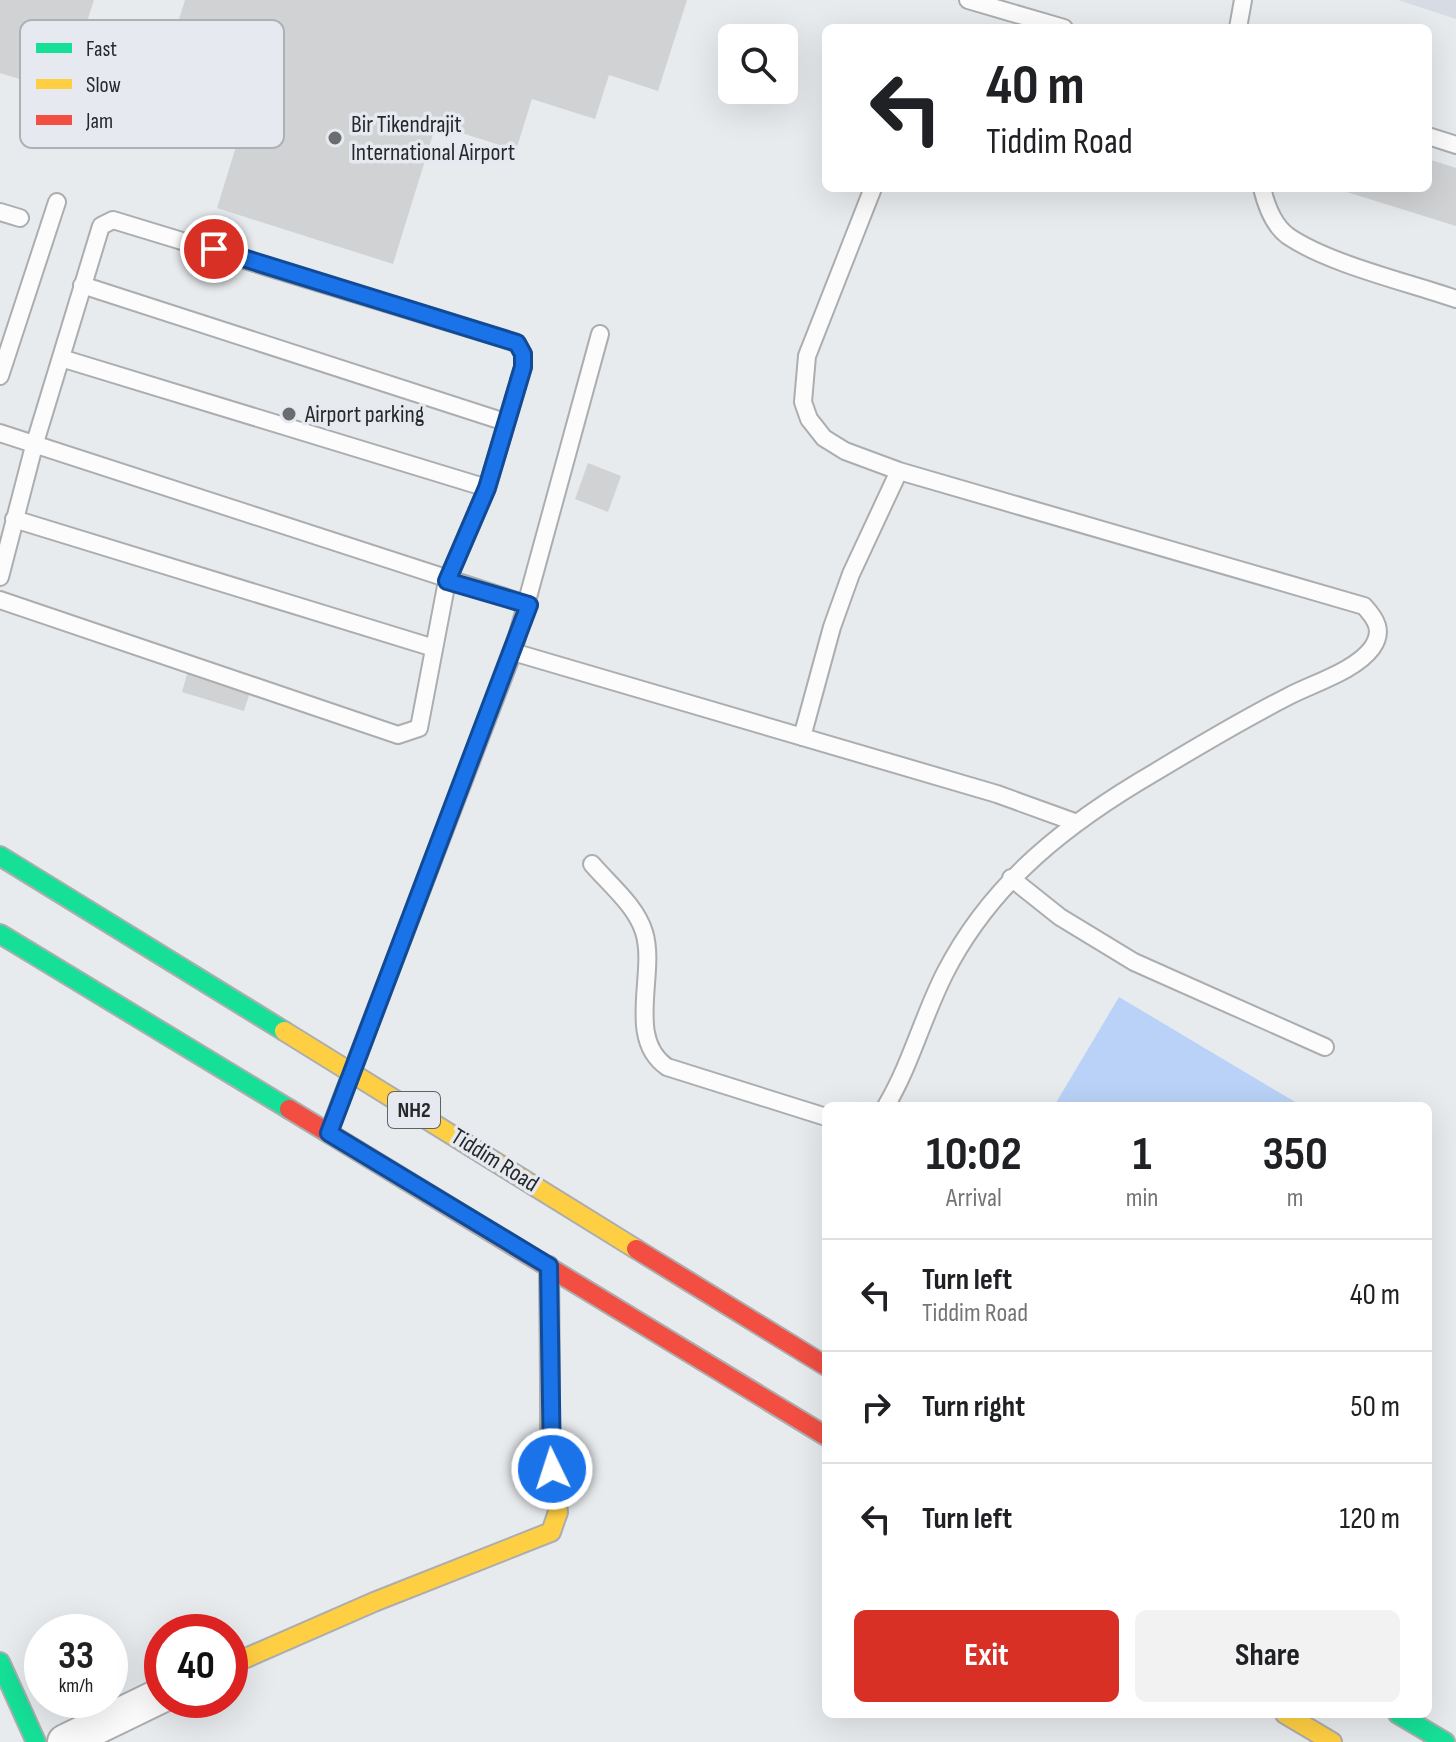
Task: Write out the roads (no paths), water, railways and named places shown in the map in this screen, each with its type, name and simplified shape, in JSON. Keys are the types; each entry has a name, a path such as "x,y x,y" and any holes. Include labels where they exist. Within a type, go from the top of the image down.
{"main road":[{"name":"Tiddim Road","path":"0,856 822,1364"},
{"name":"NH2","path":"0,934 822,1434"},
{"path":"248,1657 374,1602 551,1532 558,1512 550,1448 549,1266"},
{"path":"0,1662 36,1742"},
{"path":"1292,1718 1332,1742"},
{"path":"1405,1718 1445,1742"}],"street":[{"path":"65,1742 144,1704"}],"lane":[{"path":"968,0 1050,24"},
{"path":"1239,24 1243,0"},
{"path":"1432,137 1456,145"},
{"path":"871,192 807,356 803,402 809,419 824,438 845,451 899,471 1364,606 1378,621 1374,646 1362,659 1159,769 1077,823 1011,878 986,906 944,975 888,1102"},
{"path":"1264,192 1275,221 1287,235 1317,251 1456,299"},
{"path":"0,376 57,202"},
{"path":"0,212 20,218"},
{"path":"0,577 34,446 82,285 101,226 113,220 123,220 517,343 523,354 523,367 487,488 447,581 419,728 398,735 0,600"},
{"path":"82,285 505,422"},
{"path":"329,1133 529,605 600,334"},
{"path":"61,358 487,488"},
{"path":"0,433 447,581 529,605"},
{"path":"802,737 832,627 851,574 899,471"},
{"path":"14,519 434,648"},
{"path":"513,652 997,794 1077,823"},
{"path":"592,864 637,916 646,937 646,1033 658,1060 667,1067 822,1116"},
{"path":"1011,878 1060,917 1134,962 1325,1047"}],"water":[{"path":"1119,997 1295,1102 1056,1102"}],"place":[{"name":"Bir Tikendrajit International Airport","path":"335,138"},
{"name":"Airport parking","path":"289,414"}]}
